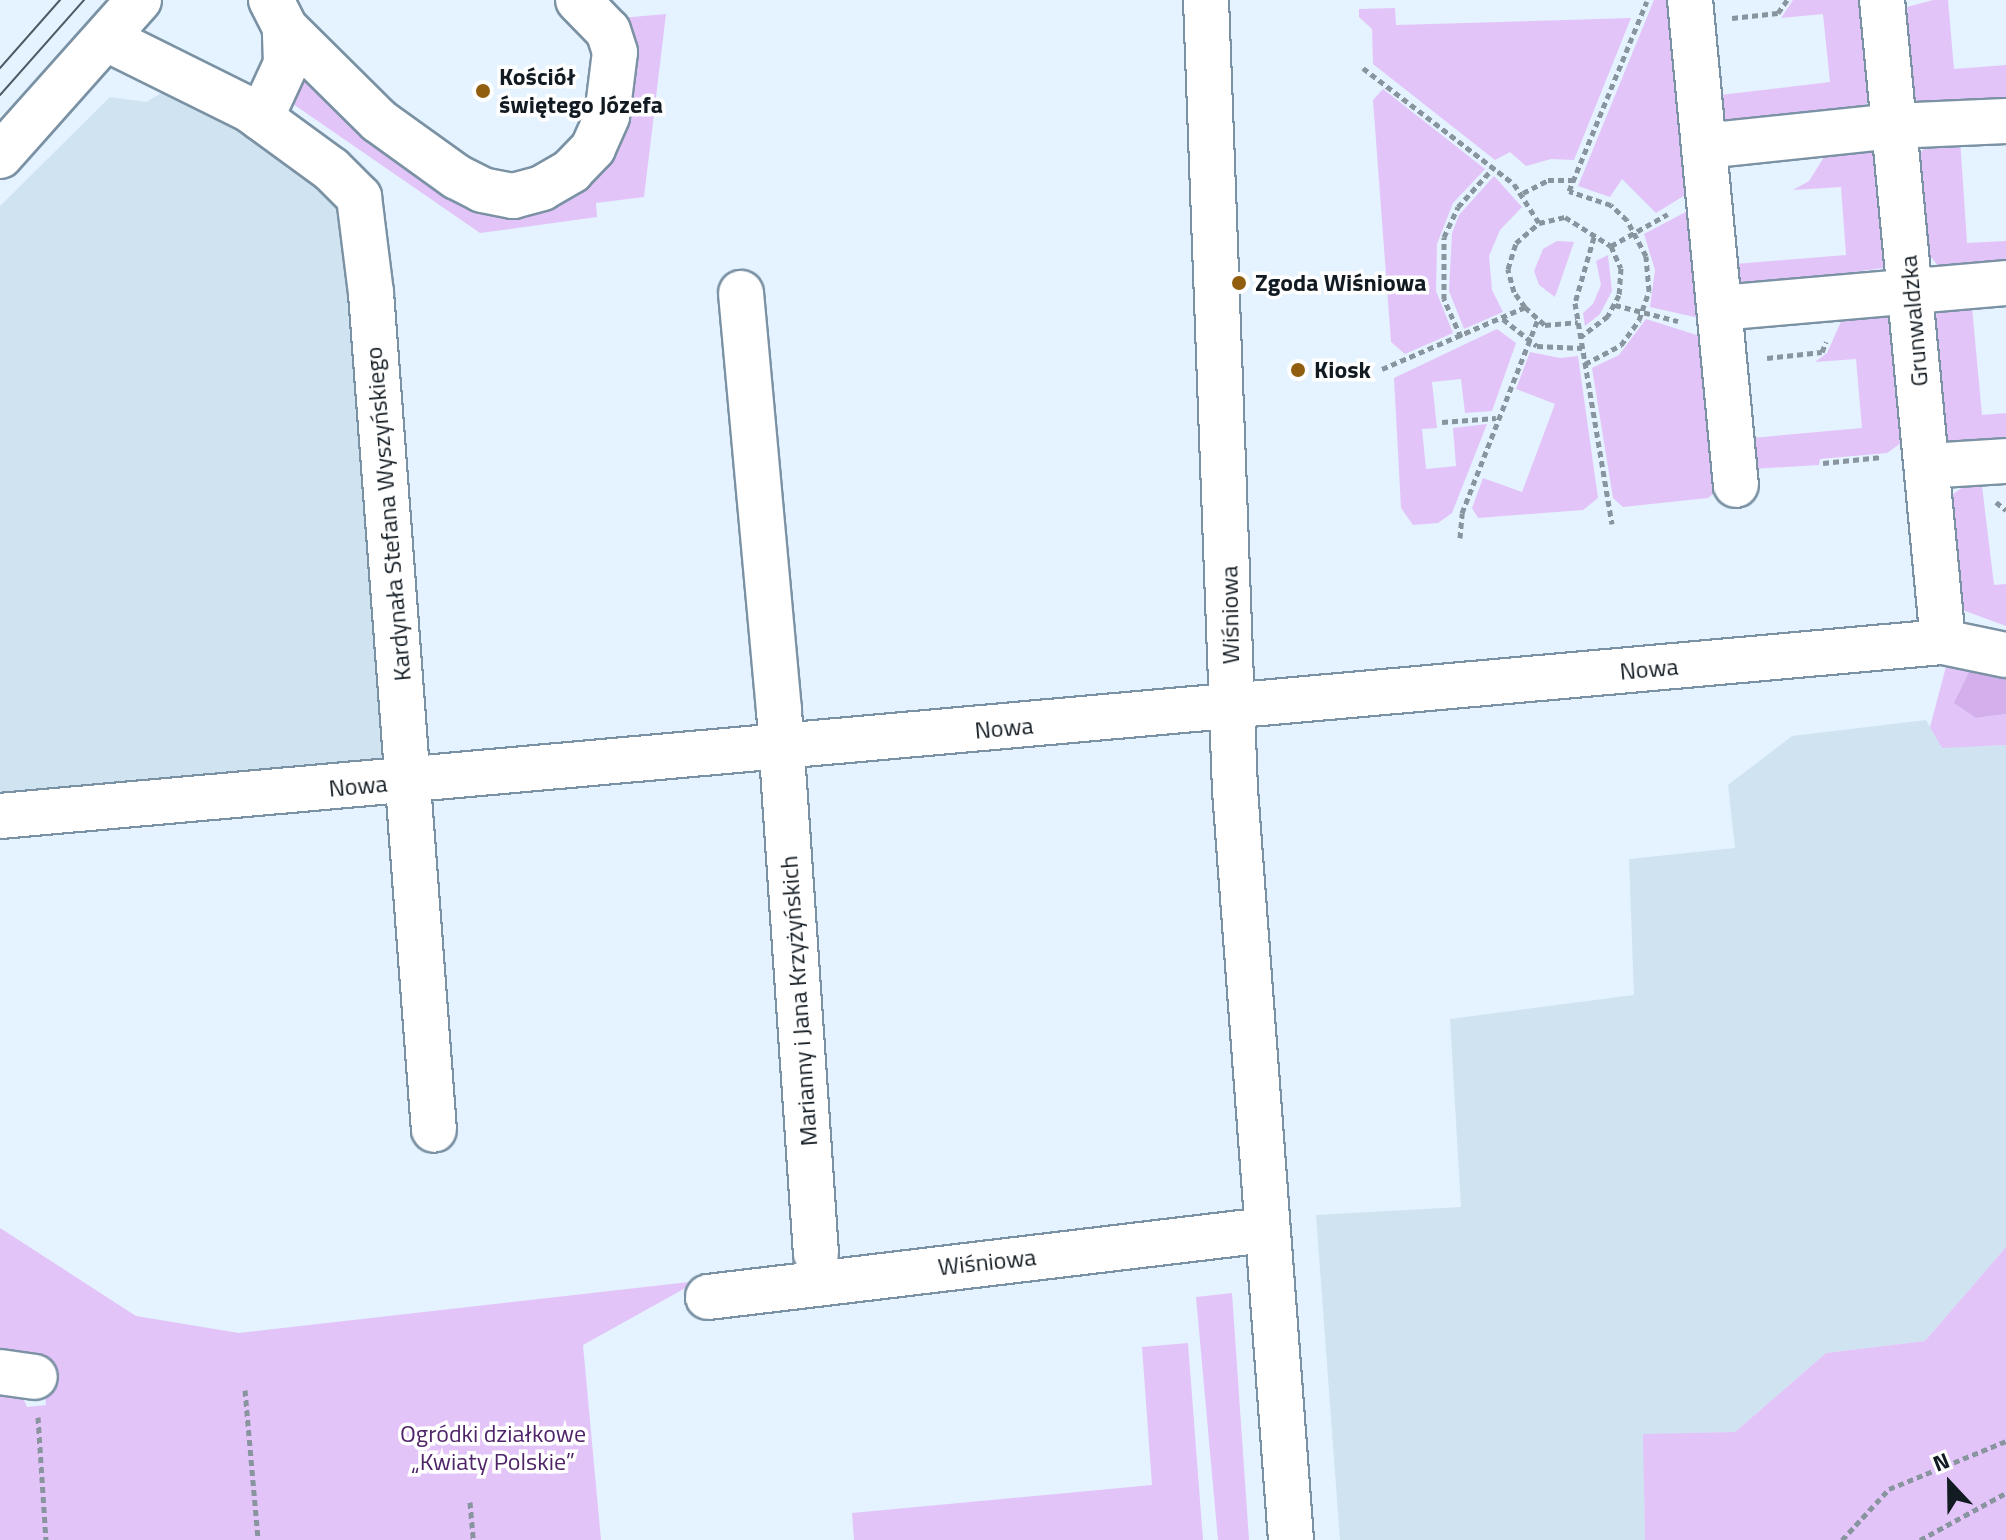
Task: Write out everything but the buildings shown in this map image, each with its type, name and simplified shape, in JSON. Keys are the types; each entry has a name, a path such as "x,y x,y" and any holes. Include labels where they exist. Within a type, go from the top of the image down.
{"street":[{"path":"0,156 139,0"},
{"path":"278,14 379,121 457,177 482,190 513,196 542,188 571,171 593,148 607,116 615,52 608,31 578,0"},
{"name":"Wiśniowa","path":"1206,0 1232,708 1266,1230 1291,1540"},
{"name":"Grunwaldzka","path":"1882,0 1912,288 1910,460 1943,642"},
{"path":"1703,10 1704,146 1736,485"},
{"path":"261,118 286,64 278,14"},
{"name":"Kardynała Stefana Wyszyńskiego","path":"107,39 261,118 331,169 359,197 371,293 434,1130"},
{"path":"1704,146 1893,126 2006,121"},
{"path":"1722,333 1912,288 2006,283"},
{"name":"Marianny i Jana Krzyżyńskich","path":"741,293 782,748 816,1254"},
{"path":"1910,460 2006,461"},
{"name":"Nowa","path":"0,816 1943,642 2006,655"},
{"name":"Wiśniowa","path":"708,1297 1266,1230"}],"path":[{"path":"1585,364 1621,345 1642,312 1649,274 1636,232 1611,205 1569,191 1647,0"},
{"path":"1703,10 1778,13 1787,0"},
{"path":"1363,68 1494,167 1523,193 1539,223"},
{"path":"1461,337 1444,299 1444,237 1458,207 1494,167"},
{"path":"1523,193 1548,180 1574,180"},
{"path":"1611,246 1708,190"},
{"path":"1578,322 1562,327 1538,319 1514,292 1508,269 1516,243 1539,223 1565,217 1611,246 1622,282 1615,305 1600,326 1581,336"},
{"path":"1594,237 1575,303 1612,524"},
{"path":"1615,305 1722,333 1822,352 1832,328"},
{"path":"1382,369 1525,307"},
{"path":"1503,319 1526,341 1553,350 1582,348"},
{"path":"1460,538 1462,513 1526,341 1538,319"},
{"path":"1442,422 1496,418"},
{"path":"1823,463 1910,460"},
{"path":"17,1374 46,1540"},
{"path":"245,1390 258,1540"},
{"path":"1842,1540 1889,1489 2006,1441"},
{"path":"1920,1540 2006,1493"},
{"path":"470,1502 473,1540"}],"shaded area":[{"path":"170,88 243,119 341,195 397,771 0,802 0,206 110,97 146,102"},
{"path":"1991,669 2006,672 2006,714 1976,718 1954,703 1969,672"},
{"path":"1926,720 1942,747 2006,745 2006,1247 1925,1341 1826,1353 1735,1432 1644,1435 1645,1540 1340,1540 1316,1215 1461,1207 1450,1019 1634,995 1629,859 1735,848 1728,785 1792,736"}],"green space":[{"path":"1654,0 1677,0 1695,189 1656,213 1622,179 1610,197 1578,186"},
{"path":"1793,0 1862,0 1872,99 1858,111 1711,125 1720,95 1830,82 1823,14 1781,18"},
{"path":"1933,0 1948,0 1954,69 2006,65 2006,110 1918,103 1912,89 1907,7"},
{"path":"1395,8 1396,25 1631,18 1574,160 1551,159 1526,166 1510,152 1495,160 1373,64 1372,29 1359,17 1359,9"},
{"path":"666,14 644,197 596,203 597,217 480,233 283,97 303,63 443,187 566,192 621,18"},
{"path":"1383,89 1485,169 1453,203 1437,244 1436,291 1453,333 1405,354 1391,342 1373,100"},
{"path":"1960,139 1967,243 2006,241 2006,272 1939,267 1927,252 1920,154 1929,142"},
{"path":"1867,150 1875,155 1888,262 1884,268 1731,288 1735,264 1846,255 1841,187 1793,190 1809,181 1826,154"},
{"path":"1494,176 1522,207 1500,230 1489,256 1492,290 1503,312 1464,329 1449,291 1452,233 1459,215"},
{"path":"1697,206 1708,320 1650,307 1655,270 1644,234"},
{"path":"1557,241 1574,242 1555,297 1539,285 1534,271 1543,249"},
{"path":"1608,255 1612,291 1600,314 1585,326 1583,313 1593,304 1601,285 1596,261"},
{"path":"1972,307 1982,415 2006,413 2006,451 1943,440 1932,322 1940,308"},
{"path":"1885,313 1891,317 1901,443 1887,453 1820,459 1819,465 1752,469 1751,438 1862,428 1856,359 1815,362 1827,353 1844,315"},
{"path":"1646,319 1706,338 1720,488 1708,498 1623,507 1613,498 1592,368 1619,355"},
{"path":"1497,329 1516,343 1492,411 1465,413 1461,379 1432,382 1437,428 1422,429 1426,469 1456,466 1453,428 1487,424 1452,513 1438,523 1413,525 1401,508 1394,378"},
{"path":"1530,352 1560,358 1578,356 1598,498 1583,510 1478,518 1472,508 1483,478 1522,492 1555,404 1516,389"},
{"path":"1982,486 1994,585 2006,584 2006,626 1957,608 1949,497 1963,487"},
{"path":"1948,659 1991,669 1976,718 2006,714 2006,745 1942,748 1930,727"},
{"name":"Ogródki działkowe „Kwiaty Polskie”","path":"0,1228 136,1316 239,1333 698,1281 583,1345 601,1540 0,1540 0,1384 18,1386 27,1407 46,1405 43,1370 0,1361"},
{"path":"2006,1247 2006,1540 1645,1540 1643,1434 1735,1432 1826,1353 1925,1341"},
{"path":"1232,1293 1249,1540 1218,1540 1196,1297"},
{"path":"1188,1343 1203,1540 854,1540 852,1513 1152,1485 1142,1347"}],"tram line":[{"path":"0,68 60,0"},
{"path":"0,95 84,0"}],"place":[{"name":"Kościół świętego Józefa","path":"483,91"},
{"name":"Zgoda Wiśniowa","path":"1239,283"},
{"name":"Kiosk","path":"1298,370"}]}
